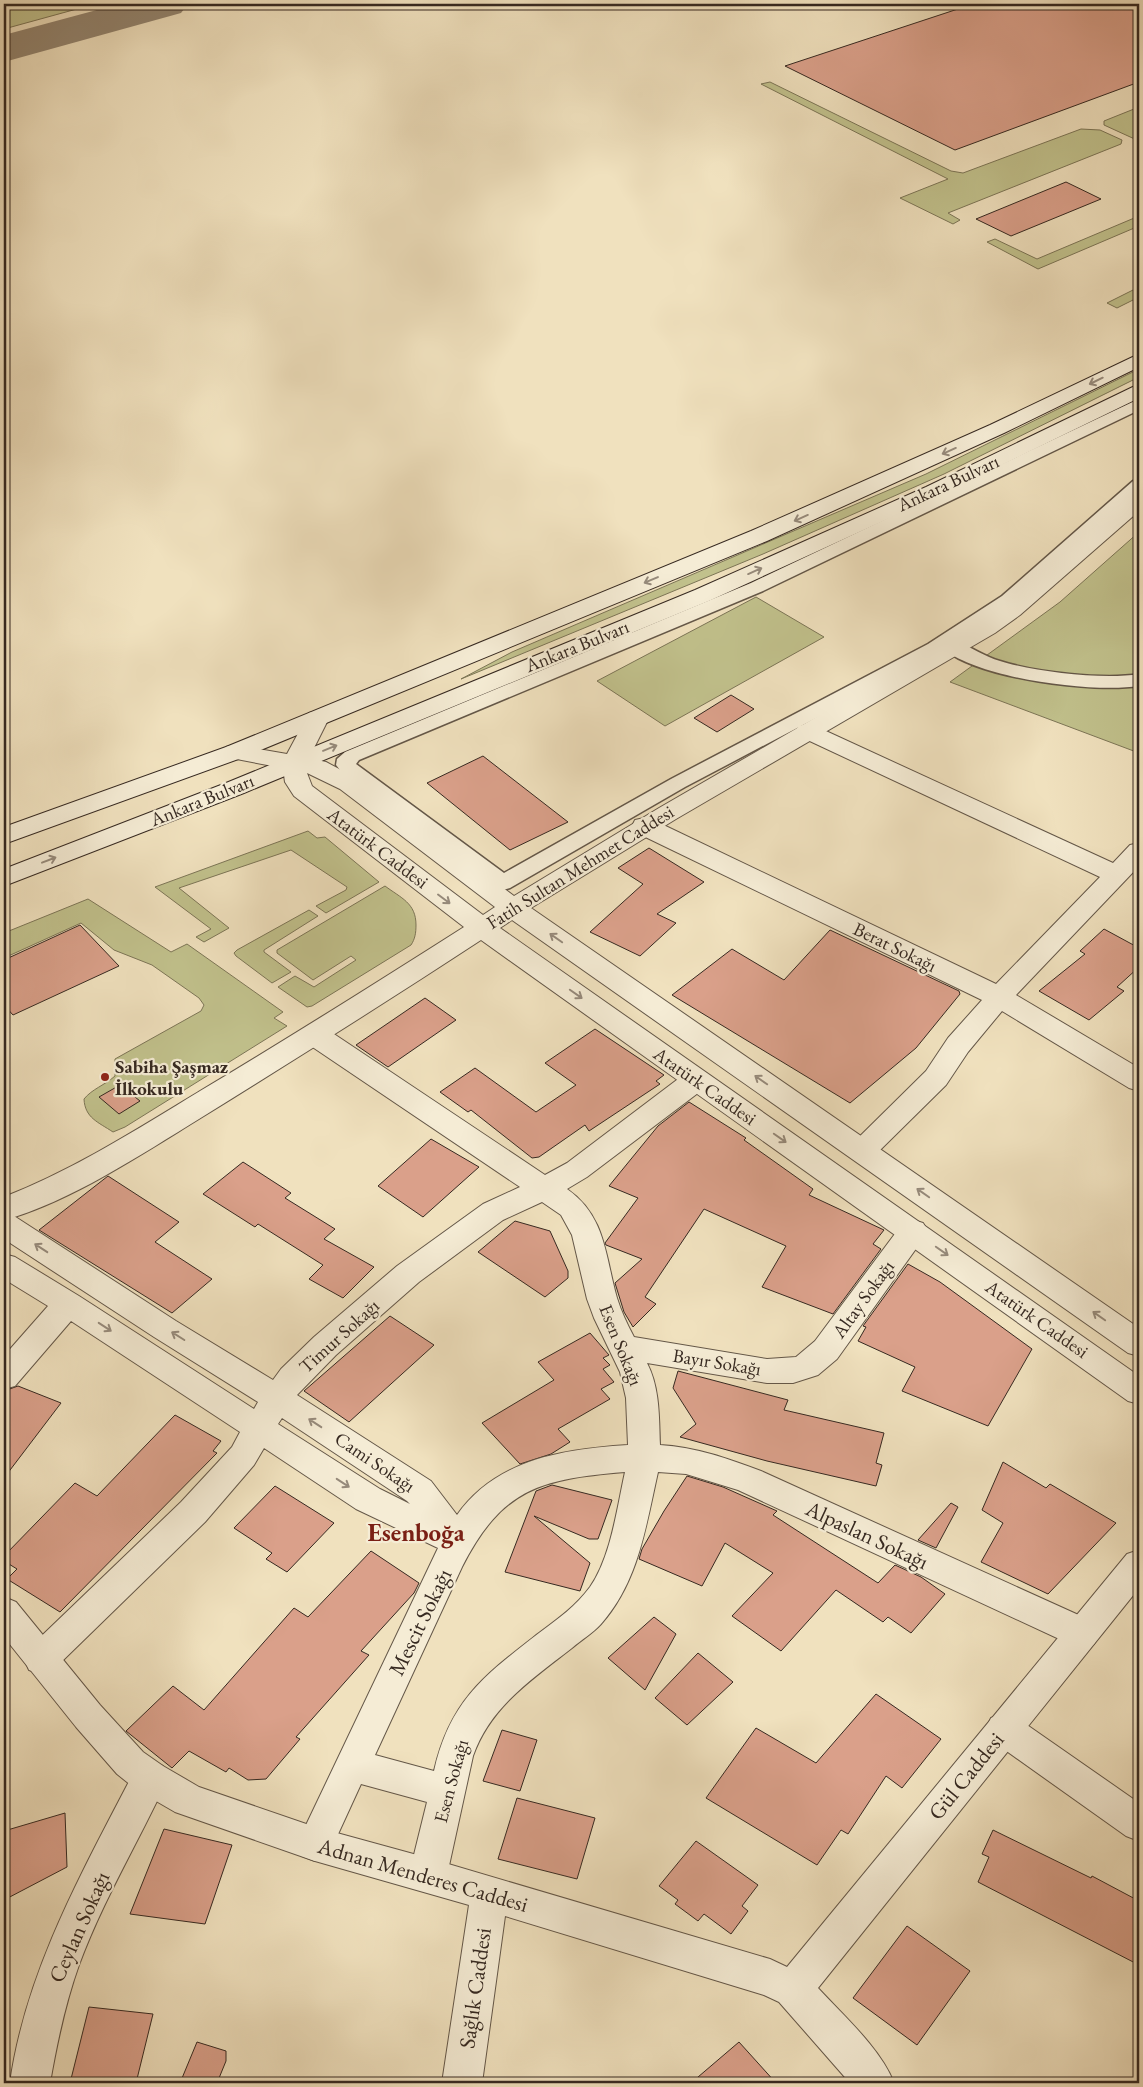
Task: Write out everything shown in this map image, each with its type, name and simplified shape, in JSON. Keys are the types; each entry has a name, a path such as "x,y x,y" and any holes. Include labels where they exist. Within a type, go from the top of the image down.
{"street":[{"name":"Ankara Bulvarı","path":"4,836 235,752 759,536 997,429 1139,360"},
{"name":"Ankara Bulvarı","path":"4,878 296,762 703,594 933,491 1139,390"},
{"path":"1139,404 757,587 352,756 347,759 346,765 351,771 503,883 678,783 935,648 1008,600 1139,485"},
{"name":"Fatih Sultan Mehmet Caddesi","path":"4,1209 49,1191 113,1158 315,1035 644,826 953,647 1012,610 1139,500"},
{"path":"953,647 992,665 1013,670 1102,682 1132,682 1139,680"},
{"path":"296,762 317,718"},
{"path":"807,731 1116,874"},
{"name":"Atatürk Caddesi","path":"235,752 317,767 349,784 513,908 1139,1344"},
{"name":"Atatürk Caddesi","path":"296,762 296,783 303,791 482,928 1139,1392"},
{"name":"Berat Sokağı","path":"644,826 999,997 1139,1081"},
{"path":"862,1151 936,1078 958,1045 999,997 1139,851"},
{"name":"Esen Sokağı","path":"315,1035 570,1207 581,1221 587,1235 602,1299 609,1318 636,1372 642,1398 645,1458 623,1551 615,1576 588,1615 490,1694 463,1734 455,1756 428,1875"},
{"name":"Timur Sokağı","path":"41,1659 193,1512 243,1456 277,1398 292,1378 325,1346 408,1274 471,1227 493,1212 544,1189 577,1170 696,1080"},
{"name":"Cami Sokağı","path":"4,1224 419,1491 458,1542"},
{"name":"Altay Sokağı","path":"811,1365 826,1350 913,1231"},
{"name":"Cami Sokağı","path":"4,1265 260,1427 368,1500 458,1542"},
{"path":"4,1377 68,1304"},
{"name":"Bayır Sokağı","path":"623,1347 787,1372 811,1365"},
{"name":"Mescit Sokağı","path":"315,1844 458,1542 471,1521 485,1504 502,1488 549,1470 581,1464 645,1458"},
{"name":"Alpaslan Sokağı","path":"645,1458 688,1461 725,1472 780,1494 958,1578 1082,1633"},
{"name":"Gül Caddesi","path":"793,1989 1139,1564"},
{"name":"Adnan Menderes Caddesi","path":"4,1612 111,1744 130,1763 150,1778 188,1800 315,1844 428,1875 742,1968 770,1978 793,1989 855,2058 874,2083"},
{"path":"1004,1729 1139,1824"},
{"path":"352,1766 448,1791"},
{"name":"Ceylan Sokağı","path":"30,2083 43,2014 58,1970 82,1912 150,1778"},
{"name":"Sağlık Caddesi","path":"462,2083 489,1893"}],"green space":[{"path":"4,4 95,4 4,29"},
{"path":"770,82 951,171 963,173 1081,129 1100,130 1122,140 1121,144 948,213 960,220 953,224 900,198 948,179 761,84"},
{"path":"1139,107 1139,141 1104,125 1104,121"},
{"path":"1139,216 1139,226 1038,269 987,242 995,239 1037,259"},
{"path":"1139,287 1139,297 1117,308 1107,303"},
{"path":"1139,369 1139,377 944,474 763,554 461,679 512,652 926,474"},
{"path":"1139,532 1139,753 950,682 1060,602"},
{"path":"756,597 824,637 665,726 597,681"},
{"path":"308,831 317,838 325,837 379,882 326,913 316,906 346,890 347,887 291,850 179,888 229,928 204,942 196,937 211,929 155,887"},
{"path":"385,886 407,902 413,911 416,931 411,945 312,1006 307,1007 278,987 295,976 314,987 356,960 351,956 313,980 277,953 277,950"},
{"path":"88,899 171,952 187,944 283,1012 274,1018 287,1026 125,1127 113,1132 102,1125 93,1119 87,1111 84,1099 115,1076 115,1059 201,1011 204,1005 199,998 152,965 114,950 81,923 4,958 4,933"},
{"path":"309,910 318,916 264,950 264,952 291,972 272,983 234,953 237,950"}],"building":[{"path":"973,4 1139,4 1139,82 955,150 785,66"},
{"path":"1066,182 1101,199 1011,236 976,219"},
{"path":"731,695 754,709 717,732 694,718"},
{"path":"483,756 568,822 510,850 427,783"},
{"path":"649,848 704,882 657,914 676,923 640,956 590,932 643,884 618,868"},
{"path":"80,925 119,966 13,1015 4,1005 4,960"},
{"path":"1104,929 1139,948 1139,967 1117,987 1124,991 1089,1020 1039,991 1085,954 1080,951"},
{"path":"830,930 959,991 960,994 916,1048 850,1103 672,995 732,949 784,980"},
{"path":"425,998 456,1020 388,1067 356,1045"},
{"path":"595,1029 664,1075 656,1081 660,1084 589,1131 585,1125 539,1157 532,1158 471,1110 468,1112 440,1092 475,1068 536,1112 576,1085 545,1063"},
{"path":"120,1085 140,1101 119,1114 99,1097"},
{"path":"689,1102 746,1138 744,1140 813,1189 809,1195 884,1230 873,1244 881,1249 833,1314 762,1287 786,1246 704,1209 645,1297 656,1304 633,1327 624,1312 615,1283 642,1259 605,1243 638,1198 609,1186 658,1126"},
{"path":"431,1139 479,1167 423,1217 378,1186"},
{"path":"243,1162 291,1193 285,1198 335,1229 324,1239 374,1267 343,1298 309,1279 323,1265 258,1224 255,1227 203,1194"},
{"path":"108,1176 179,1222 155,1242 212,1279 172,1313 39,1230"},
{"path":"515,1221 550,1231 568,1271 568,1278 545,1297 478,1252"},
{"path":"908,1264 940,1282 1032,1349 988,1426 902,1391 915,1367 858,1341 866,1327 863,1326"},
{"path":"390,1316 434,1345 349,1422 304,1391"},
{"path":"590,1333 609,1355 603,1358 610,1365 603,1369 614,1382 601,1389 610,1399 558,1429 570,1442 551,1454 520,1464 482,1423 554,1380 538,1362"},
{"path":"678,1371 788,1400 784,1410 884,1433 876,1463 882,1465 876,1486 767,1461 680,1437 696,1424 673,1388"},
{"path":"18,1386 61,1403 4,1478 4,1391"},
{"path":"175,1415 221,1441 213,1451 217,1453 60,1612 7,1579 17,1569 4,1561 4,1556 75,1483 97,1496"},
{"path":"1003,1462 1046,1488 1050,1484 1116,1523 1048,1594 981,1562 1003,1523 982,1510"},
{"path":"687,1476 723,1487 777,1511 773,1515 878,1583 895,1565 921,1577 945,1594 911,1633 888,1617 883,1622 836,1590 781,1651 732,1616 773,1573 725,1543 702,1586 639,1559 642,1549"},
{"path":"552,1485 612,1500 598,1539 589,1539 534,1516 590,1563 580,1591 505,1572 536,1491"},
{"path":"275,1486 334,1523 287,1572 266,1559 272,1553 234,1528"},
{"path":"951,1503 958,1507 936,1548 918,1540"},
{"path":"371,1551 419,1583 414,1593 361,1651 369,1655 296,1737 300,1739 266,1779 248,1780 229,1768 226,1772 189,1751 172,1768 126,1731 173,1686 204,1710 294,1608 308,1617"},
{"path":"654,1617 676,1634 645,1690 608,1658"},
{"path":"698,1653 733,1682 687,1725 655,1698"},
{"path":"876,1694 941,1739 902,1788 886,1776 848,1834 841,1830 817,1865 706,1798 756,1728 816,1763"},
{"path":"502,1730 537,1740 520,1791 483,1781"},
{"path":"517,1798 595,1818 577,1879 498,1859"},
{"path":"65,1813 67,1867 4,1900 4,1831"},
{"path":"164,1829 232,1845 205,1924 130,1914"},
{"path":"993,1830 1091,1878 1092,1876 1139,1901 1139,1965 978,1882 989,1857 982,1854"},
{"path":"696,1841 758,1885 742,1906 748,1911 731,1934 704,1914 698,1921 675,1904 678,1900 659,1886"},
{"path":"907,1926 970,1971 917,2045 853,1998"},
{"path":"89,2007 153,2014 136,2083 70,2083"},
{"path":"197,2042 226,2051 226,2061 217,2083 180,2083"},
{"path":"739,2042 776,2083 691,2083"}],"taxiway":[{"path":"4,49 166,4"}],"place":[{"name":"Sabiha Şaşmaz İlkokulu","path":"105,1077"}],"district":[{"name":"Esenboğa","path":"416,1532"}]}
